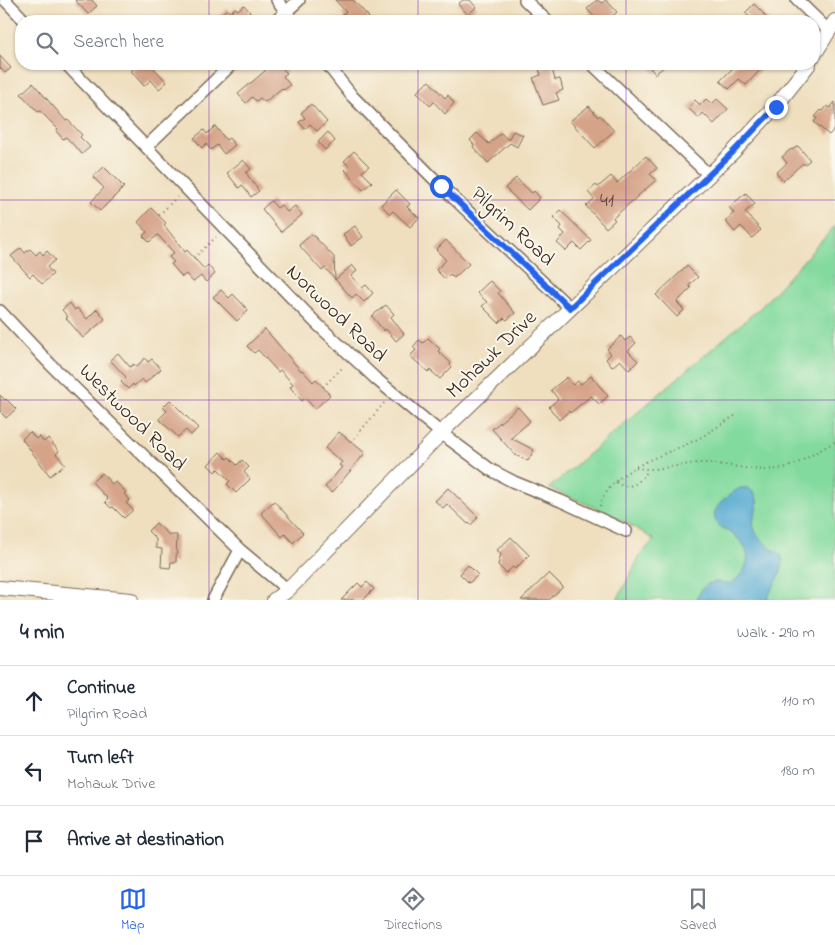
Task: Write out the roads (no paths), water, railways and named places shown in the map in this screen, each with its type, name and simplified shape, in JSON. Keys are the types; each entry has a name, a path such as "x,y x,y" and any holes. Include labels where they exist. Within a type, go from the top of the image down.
{"street":[{"path":"5,0 19,15"},
{"path":"277,0 288,15"},
{"path":"283,15 299,0"},
{"path":"525,0 541,15"},
{"path":"797,0 817,15"},
{"path":"820,17 832,26 820,45"},
{"name":"Norwood Road","path":"72,70 316,323 375,378 441,432 500,475 626,531"},
{"path":"146,147 226,70"},
{"name":"Pilgrim Road","path":"332,70 352,96 434,179 570,308"},
{"path":"598,70 709,175"},
{"name":"Mohawk Drive","path":"274,600 288,590 441,432 733,152 776,107 804,70"},
{"name":"Westwood Road","path":"0,311 51,365 240,550 288,590"},
{"path":"213,600 240,550"},
{"path":"0,588 131,600"}],"water":[{"path":"740,488 748,488 757,498 754,519 755,531 763,541 781,555 783,561 781,572 767,600 696,600 702,590 710,583 731,583 746,567 747,554 745,548 735,536 718,524 715,519 716,510 719,505"}]}
